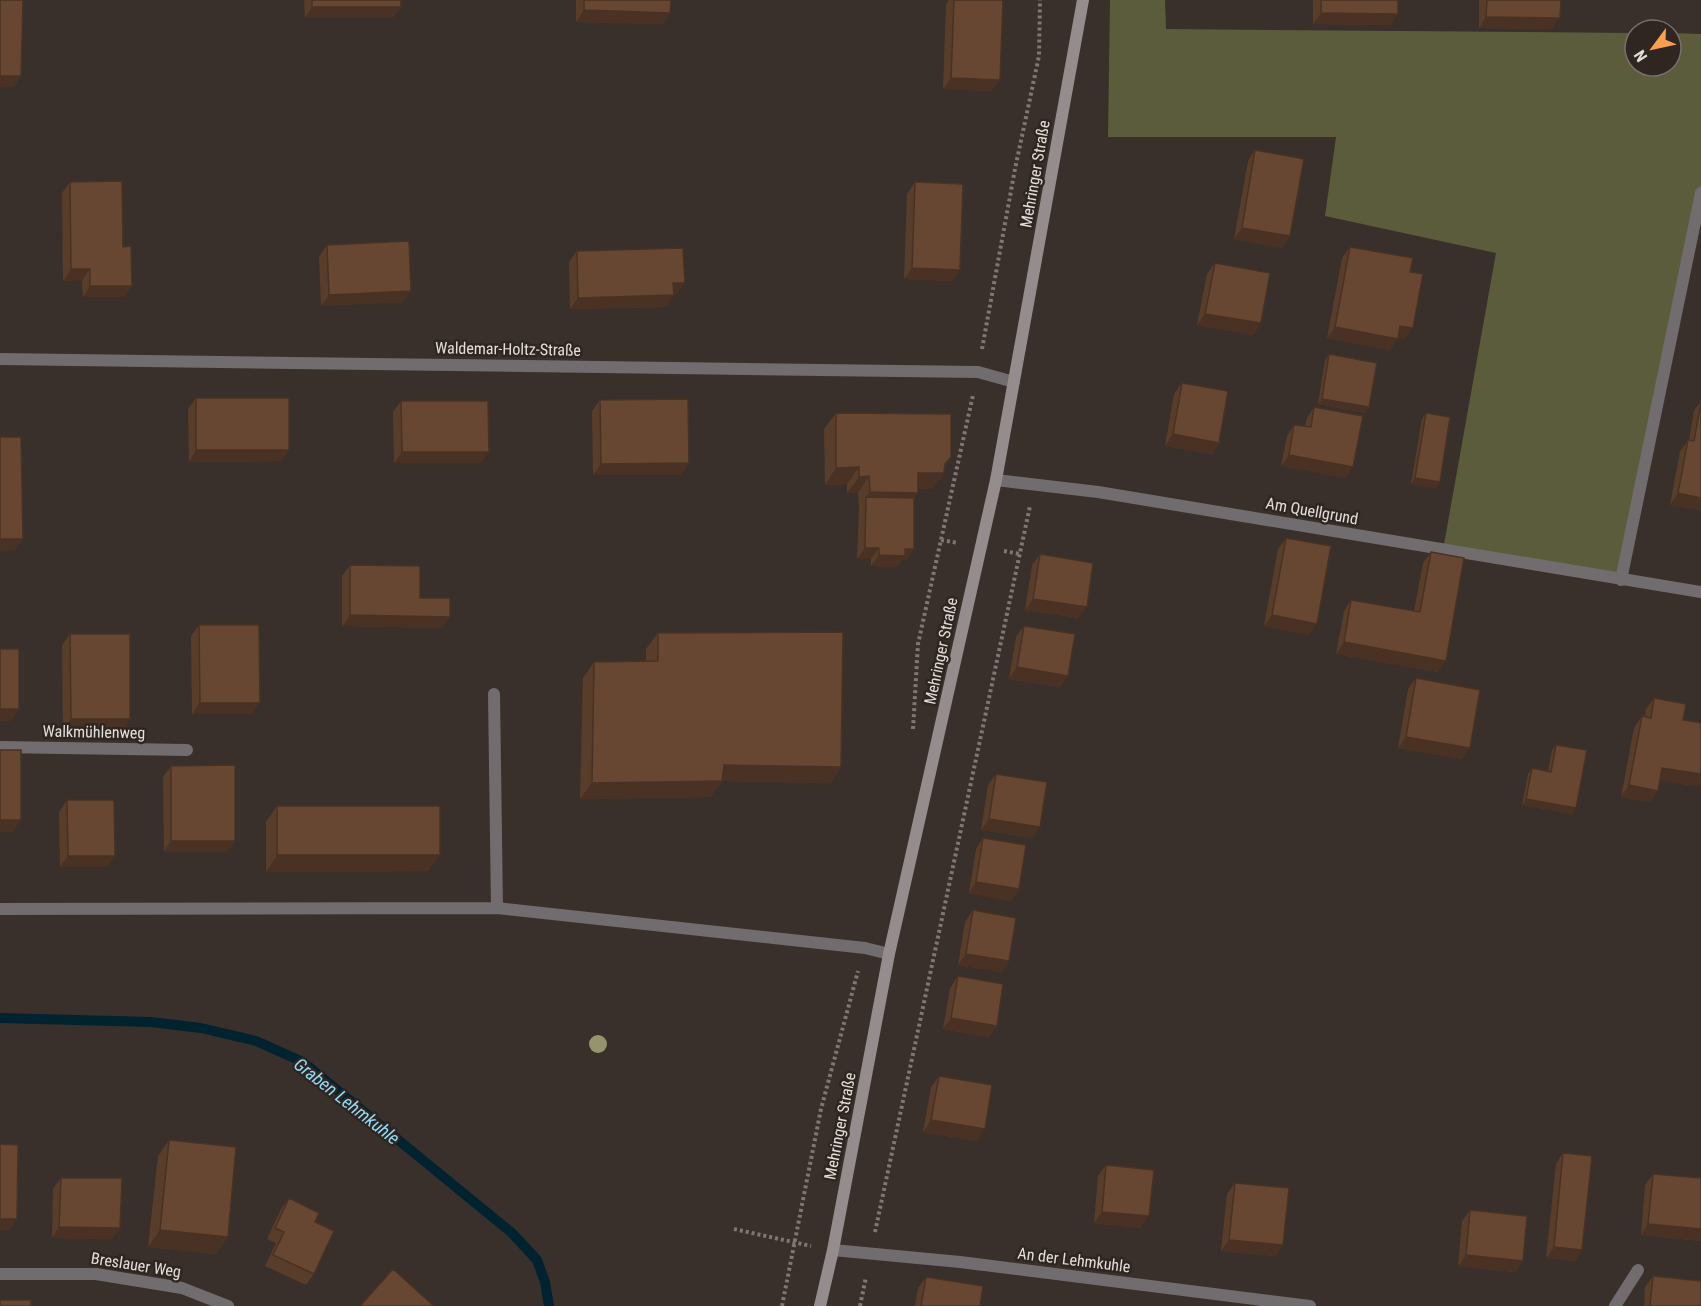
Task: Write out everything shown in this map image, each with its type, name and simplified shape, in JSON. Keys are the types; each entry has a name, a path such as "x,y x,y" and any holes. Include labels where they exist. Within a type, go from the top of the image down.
{"main road":[{"name":"Mehringer Straße","path":"820,1306 833,1250 889,954 996,480 1083,0"}],"street":[{"path":"1621,580 1701,194"},
{"name":"Waldemar-Holtz-Straße","path":"0,358 978,372 1014,382"},
{"name":"Am Quellgrund","path":"996,480 1098,492 1701,592"},
{"path":"494,694 496,908"},
{"name":"Walkmühlenweg","path":"0,747 188,750"},
{"path":"0,909 496,908 865,948 889,954"},
{"name":"An der Lehmkuhle","path":"833,1250 972,1264 1310,1306"},
{"path":"1615,1306 1638,1270"},
{"name":"Breslauer Weg","path":"0,1274 96,1274 182,1288 228,1306"}],"path":[{"path":"941,540 978,372 1015,169 1039,56 1040,0"},
{"path":"860,1306 1034,485"},
{"path":"734,1229 833,1250"}],"green space":[{"path":"1110,0 1165,0 1166,29 1623,33 1623,78 1683,78 1683,33 1701,34 1701,193 1621,580 1443,550 1496,253 1325,216 1336,137 1108,137"}],"building":[{"path":"0,0 23,0 21,76 0,76"},
{"path":"312,0 401,0 401,7 312,7"},
{"path":"584,0 671,0 670,13 584,10"},
{"path":"954,0 1003,0 1000,80 951,78"},
{"path":"1321,0 1398,0 1398,14 1321,13"},
{"path":"1487,0 1561,0 1560,18 1486,17"},
{"path":"1255,150 1304,159 1290,236 1242,228"},
{"path":"122,181 123,247 131,246 132,286 90,286 90,269 71,269 70,182"},
{"path":"915,182 963,184 960,270 912,268"},
{"path":"409,241 411,291 329,295 327,245"},
{"path":"1350,247 1413,258 1410,272 1423,274 1413,328 1400,326 1398,339 1335,327"},
{"path":"683,248 685,283 673,283 674,295 578,298 577,251"},
{"path":"1215,263 1270,273 1261,323 1205,314"},
{"path":"1329,354 1377,363 1369,407 1322,399"},
{"path":"1182,383 1228,391 1219,443 1173,434"},
{"path":"196,398 289,398 289,450 196,450"},
{"path":"688,399 689,463 601,464 600,400"},
{"path":"401,401 488,401 489,452 402,452"},
{"path":"1701,403 1701,498 1678,493 1688,440 1694,441"},
{"path":"1314,407 1363,416 1353,467 1289,455 1294,425 1311,427"},
{"path":"836,413 951,414 951,457 945,464 944,473 918,473 918,493 870,492 869,476 859,477 859,467 836,468"},
{"path":"1426,413 1450,417 1440,482 1415,478"},
{"path":"0,437 21,437 23,539 0,539"},
{"path":"866,497 914,498 914,549 905,549 905,556 879,555 879,548 865,548"},
{"path":"1286,538 1331,546 1317,624 1272,615"},
{"path":"1431,552 1464,558 1446,661 1344,642 1351,600 1420,612"},
{"path":"1040,554 1093,563 1087,607 1033,599"},
{"path":"350,565 420,566 420,598 450,598 450,617 350,615"},
{"path":"199,625 259,625 260,703 200,703"},
{"path":"1024,626 1075,634 1068,676 1017,667"},
{"path":"843,632 841,767 724,765 722,781 592,783 594,662 658,661 658,633"},
{"path":"70,634 130,634 130,719 71,719"},
{"path":"0,649 19,649 19,709 0,709"},
{"path":"1416,678 1480,690 1470,748 1406,737"},
{"path":"1654,698 1686,704 1683,720 1701,723 1701,774 1662,768 1658,791 1629,785 1642,716 1651,718"},
{"path":"1556,745 1587,750 1576,808 1526,799 1532,768 1551,772"},
{"path":"0,750 21,750 21,820 0,820"},
{"path":"235,765 235,841 171,841 171,766"},
{"path":"996,774 1047,782 1040,827 989,819"},
{"path":"67,800 114,800 115,856 68,856"},
{"path":"277,806 440,806 440,855 277,855"},
{"path":"983,838 1026,845 1019,889 976,882"},
{"path":"973,910 1016,918 1009,961 966,954"},
{"path":"958,976 1003,984 997,1026 951,1018"},
{"path":"939,1076 992,1085 985,1129 931,1120"},
{"path":"169,1140 236,1147 228,1237 160,1230"},
{"path":"0,1144 18,1145 17,1219 0,1219"},
{"path":"1563,1153 1592,1156 1582,1250 1554,1247"},
{"path":"1106,1165 1154,1170 1149,1216 1102,1212"},
{"path":"1653,1174 1701,1178 1701,1229 1648,1224"},
{"path":"61,1178 122,1178 120,1228 59,1227"},
{"path":"1235,1183 1289,1188 1283,1245 1229,1240"},
{"path":"289,1198 319,1213 315,1222 334,1231 314,1274 273,1255 284,1232 275,1228"},
{"path":"1470,1210 1527,1216 1523,1261 1466,1255"},
{"path":"393,1269 434,1306 360,1306"},
{"path":"1653,1276 1701,1281 1701,1306 1650,1306"},
{"path":"926,1277 983,1286 980,1306 921,1306"},
{"path":"0,1300 31,1300 31,1306 0,1306"}],"waterway":[{"name":"Graben Lehmkuhle","path":"0,1018 151,1022 201,1028 256,1041 303,1062 512,1233 537,1260 545,1282 549,1306"}]}
